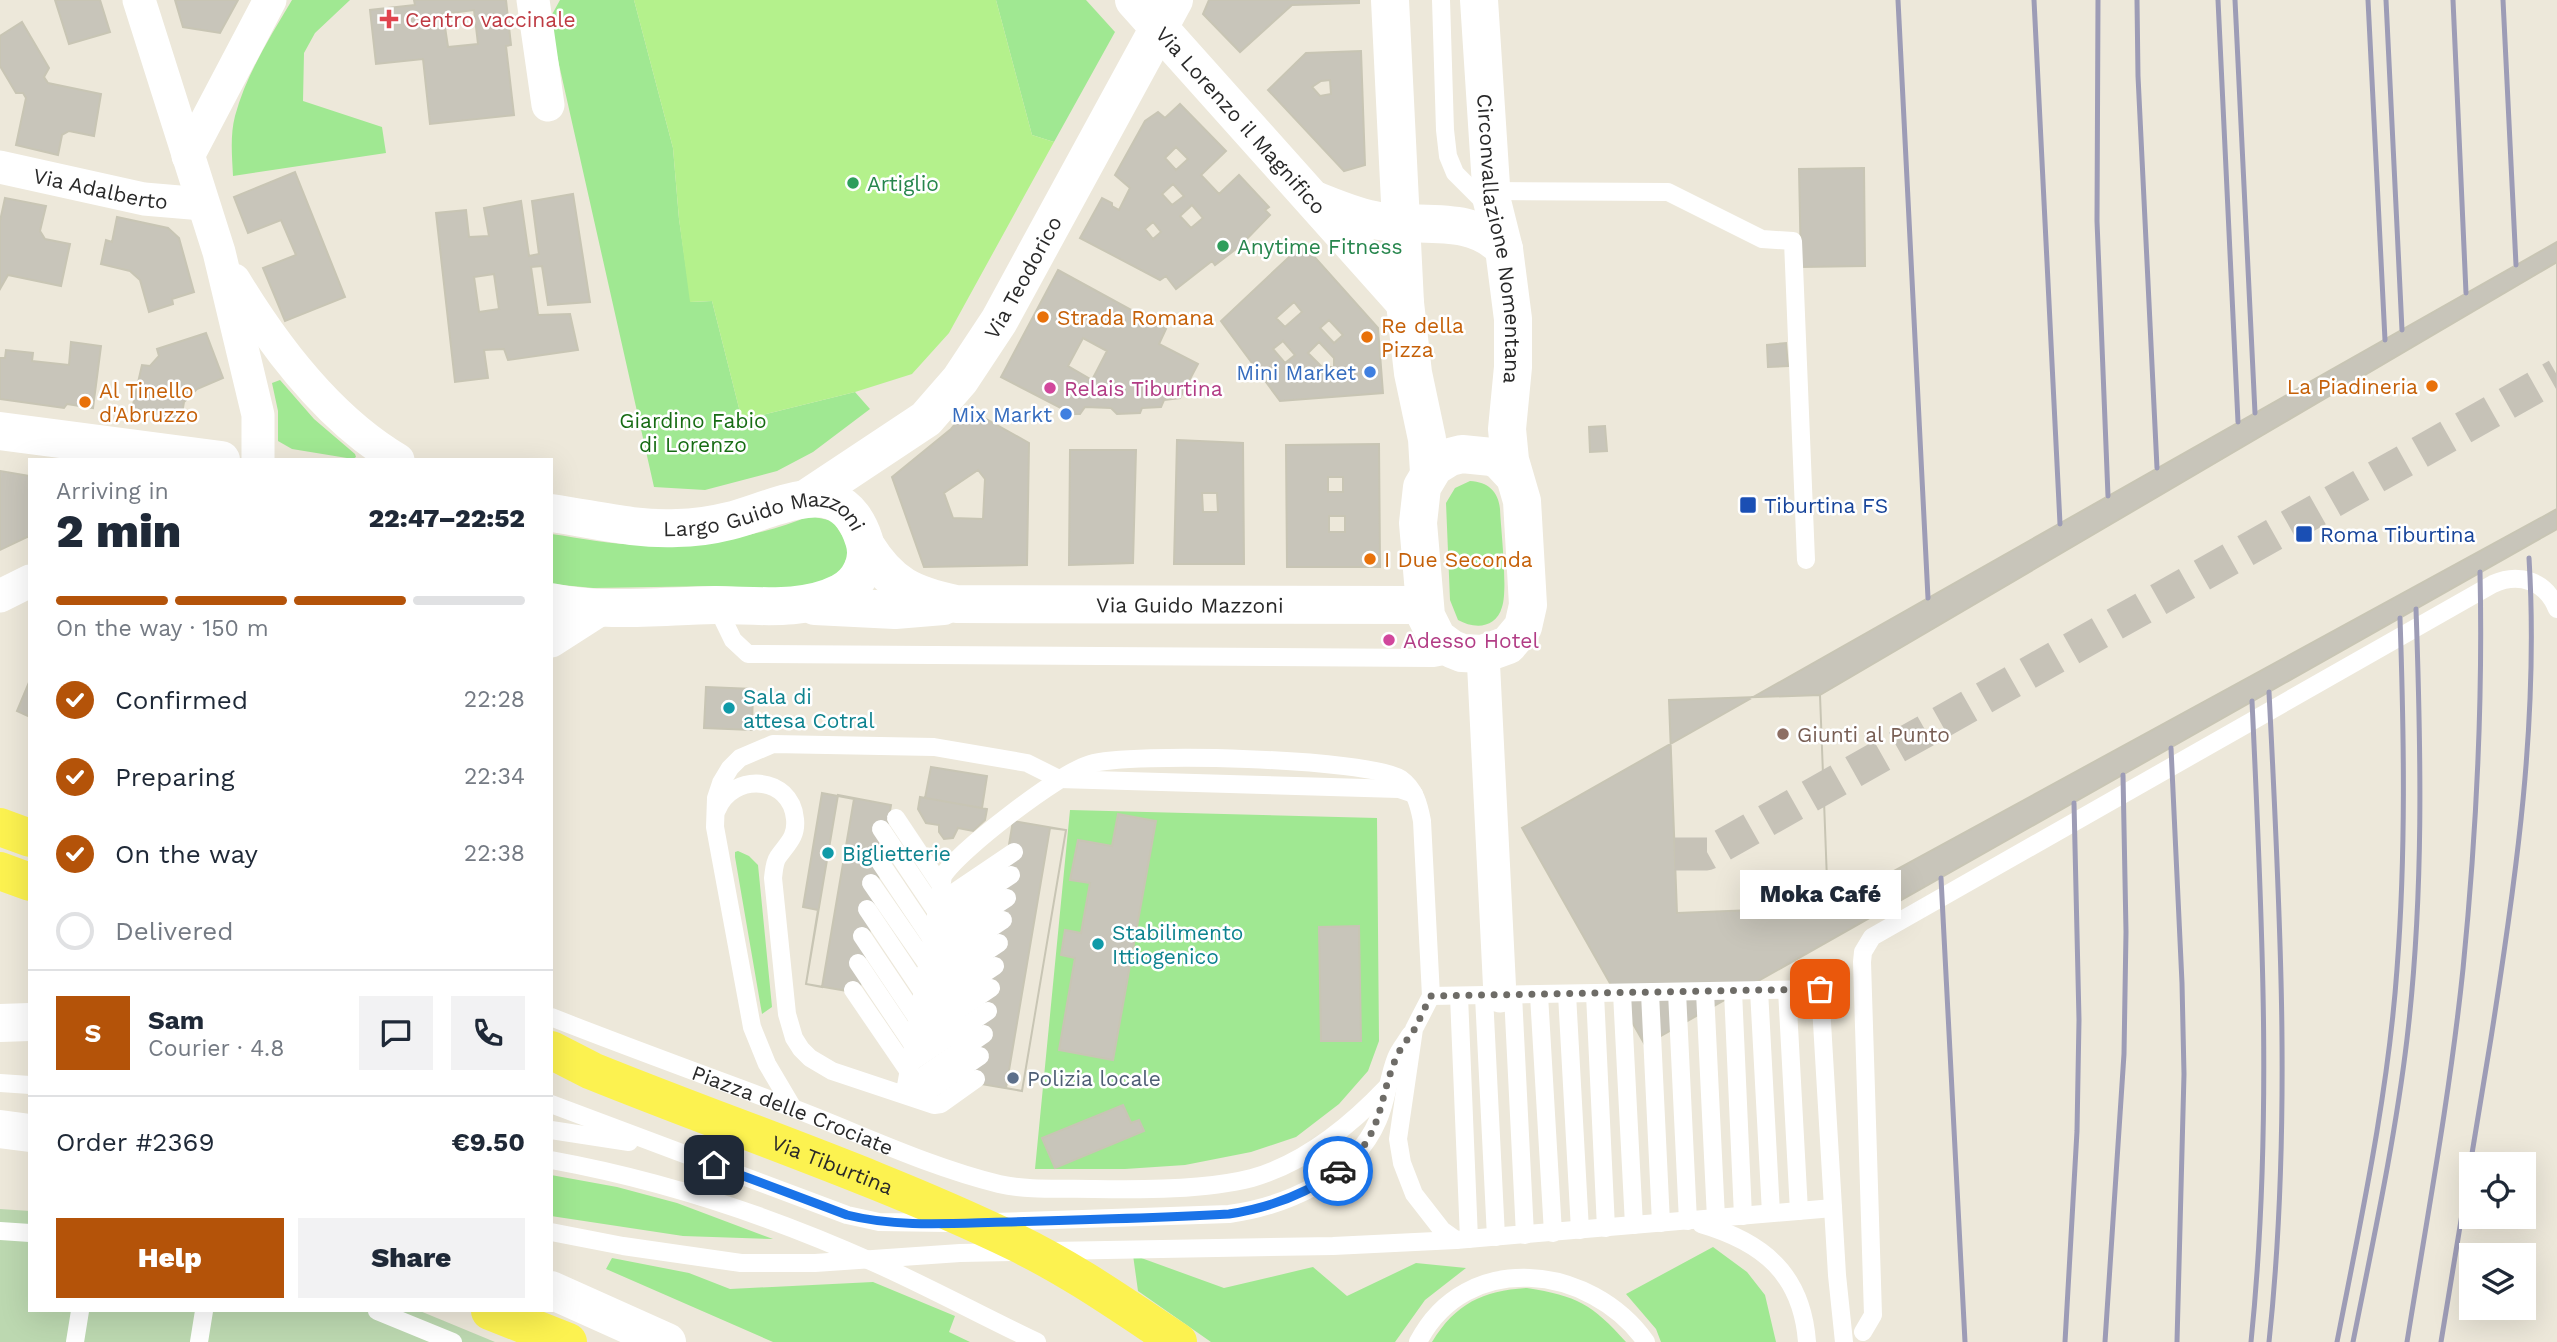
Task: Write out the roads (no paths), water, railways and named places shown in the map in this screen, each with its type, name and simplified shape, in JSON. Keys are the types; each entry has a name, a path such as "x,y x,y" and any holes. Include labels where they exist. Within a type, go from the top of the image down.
{"main road":[{"path":"0,870 28,881"},
{"path":"553,1051 592,1071"},
{"name":"Via Tiburtina","path":"592,1071 860,1175 1006,1238 1071,1272 1178,1342"},
{"path":"493,1312 568,1342"}],"street":[{"path":"139,0 219,252 258,415 258,458"},
{"path":"188,156 270,0"},
{"path":"533,0 548,105"},
{"name":"Via Lorenzo il Magnifico","path":"1133,0 1167,14 1315,201 1405,303"},
{"path":"1390,0 1405,303 1413,373 1427,439 1429,473"},
{"name":"Circonvallazione Nomentana","path":"1473,653 1497,651 1508,645 1523,627 1527,613 1528,587 1524,514 1520,490 1514,476 1507,429 1513,367 1513,319 1496,217 1479,0"},
{"name":"Via Teodorico","path":"807,498 926,419 961,380 999,321 1167,14"},
{"name":"Via Adalberto","path":"0,167 144,199 203,204"},
{"path":"1315,201 1363,218 1401,224 1472,228 1491,237 1496,217"},
{"path":"219,252 246,300 286,355 343,420 376,447 395,458"},
{"path":"0,431 206,458"},
{"path":"1499,996 1473,653 1452,649 1437,638 1428,624 1424,606 1418,510 1422,487 1429,473 1450,457 1473,454 1500,461 1514,476"},
{"name":"Largo Guido Mazzoni","path":"553,513 630,527 679,528 730,520 807,498 840,505 855,519 866,546 862,572 851,587 836,596 803,605 604,607 553,602"},
{"name":"Largo Guido Mazzoni","path":"553,522 590,521"},
{"name":"Via Guido Mazzoni","path":"866,546 881,568 896,582 919,594 956,604"},
{"path":"0,596 28,582"},
{"name":"Via Guido Mazzoni","path":"803,605 895,610 956,604 1424,606"},
{"path":"553,640 604,607"},
{"path":"0,1023 28,1022"},
{"name":"Via Tiburtina","path":"553,1061 592,1071"},
{"path":"0,1129 28,1133"},
{"path":"553,1291 667,1342"}],"lane":[{"path":"1441,0 1448,156 1455,173 1496,217 1668,192 1762,239 1793,241 1806,560"},
{"path":"1431,996 1820,989 1843,1340 1872,1331 1862,962 1872,937 2493,584 2511,577 2533,582 2550,596 2557,609"},
{"path":"716,605 733,639 748,654 1434,658 1473,653"},
{"path":"793,1108 767,1064 752,1027 715,827 716,798 721,783 740,758 773,744 934,747 1027,763 1059,779 1399,789 1414,794"},
{"path":"553,1105 847,1215 879,1222 960,1223 1229,1214 1249,1211 1286,1199 1314,1186 1344,1167 1373,1132 1380,1117 1397,1056 1431,996 1423,835 1414,794 1407,784 1394,775 1326,764 1136,758 1090,764 1059,779 969,848 948,869 940,884 909,1071"},
{"path":"715,827 716,812 723,799 741,785 756,782 771,786 789,800 795,814 795,830 789,844 776,861 774,878 790,1027 801,1049 821,1065 909,1071 980,1056"},
{"path":"896,818 940,884"},
{"path":"880,829 931,938"},
{"path":"931,938 1014,852"},
{"path":"876,856 931,938"},
{"path":"931,938 1011,875"},
{"path":"871,883 931,938"},
{"path":"931,938 1007,898"},
{"path":"867,909 922,993"},
{"path":"931,938 1003,920"},
{"path":"862,936 917,1018"},
{"path":"922,993 999,943"},
{"path":"858,963 909,1071"},
{"path":"917,1018 995,966"},
{"path":"909,1071 991,988"},
{"path":"853,990 909,1071 937,1105 976,1079"},
{"path":"1759,990 1771,1213"},
{"path":"1787,990 1799,1211"},
{"path":"1733,991 1743,1216"},
{"path":"1677,992 1688,1220"},
{"path":"1705,992 1716,1218"},
{"path":"1622,993 1634,1225"},
{"path":"1650,993 1661,1223"},
{"path":"1567,994 1580,1230"},
{"path":"1595,994 1606,1228"},
{"path":"1539,995 1553,1233"},
{"path":"1459,996 1463,1240"},
{"path":"1499,996 1525,1235"},
{"path":"1496,1237 1499,996"},
{"path":"909,1071 988,1011"},
{"name":"Piazza delle Crociate","path":"553,1018 943,1168 1001,1184 1038,1188 1118,1190 1212,1185 1255,1177 1325,1143 1387,1087"},
{"path":"1414,1029 1399,1116 1398,1139 1402,1163 1414,1194 1443,1230 1463,1240"},
{"path":"909,1071 984,1034"},
{"path":"0,1083 28,1085"},
{"path":"553,1130 663,1147"},
{"path":"553,1160 678,1191 803,1233 875,1263 1037,1342"},
{"path":"553,1232 714,1260 770,1264 960,1253 1319,1246 1463,1240 1833,1208"},
{"path":"1688,1220 1747,1241 1779,1265 1800,1307 1807,1342"},
{"path":"0,1231 28,1233"},
{"path":"1418,1342 1437,1313 1457,1298 1493,1282 1521,1277 1550,1279 1583,1290 1619,1313 1646,1342"},
{"path":"75,1342 80,1312"},
{"path":"199,1342 204,1312"},
{"path":"379,1312 453,1342"}],"tunnel":[{"path":"1675,854 1707,854 2557,375"}],"railway":[{"path":"1898,0 1928,598"},
{"path":"2034,0 2060,524"},
{"path":"2098,0 2097,221 2108,496"},
{"path":"2137,0 2138,76 2157,468"},
{"path":"2218,0 2238,422"},
{"path":"2235,0 2255,413"},
{"path":"2368,0 2385,340"},
{"path":"2386,0 2402,330"},
{"path":"2453,0 2466,293"},
{"path":"2503,0 2516,265"},
{"path":"2441,1342 2491,1038 2517,859 2531,679 2529,558"},
{"path":"2407,1342 2445,1109 2463,969 2477,771 2480,572"},
{"path":"2353,1342 2396,1115 2412,985 2420,824 2416,609"},
{"path":"2337,1342 2380,1110 2393,1016 2402,881 2400,618"},
{"path":"2269,692 2280,936 2282,1099 2276,1261 2269,1342"},
{"path":"2251,1342 2258,1262 2264,1102 2262,941 2252,701"},
{"path":"2171,748 2184,1074 2177,1342"},
{"path":"2105,1342 2124,1054 2126,932 2123,775"},
{"path":"2065,1342 2077,1131 2079,1020 2074,803"},
{"path":"1941,878 1965,1342"}],"place":[{"name":"Centro vaccinale","path":"389,19"},
{"name":"Artiglio","path":"853,183"},
{"name":"Anytime Fitness","path":"1223,246"},
{"name":"Strada Romana","path":"1043,317"},
{"name":"Re della Pizza","path":"1367,337"},
{"name":"Mini Market","path":"1370,372"},
{"name":"La Piadineria","path":"2432,386"},
{"name":"Relais Tiburtina","path":"1050,388"},
{"name":"Al Tinello d'Abruzzo","path":"85,402"},
{"name":"Mix Markt","path":"1066,414"},
{"name":"Tiburtina FS","path":"1748,505"},
{"name":"Roma Tiburtina","path":"2304,534"},
{"name":"I Due Seconda","path":"1370,559"},
{"name":"Adesso Hotel","path":"1389,640"},
{"name":"Sala di attesa Cotral","path":"729,708"},
{"name":"Giunti al Punto","path":"1783,734"},
{"name":"Biglietterie","path":"828,853"},
{"name":"Stabilimento Ittiogenico","path":"1098,944"},
{"name":"Moka Café","path":"1820,989"},
{"name":"Polizia locale","path":"1013,1078"}],"park label":[{"name":"Giardino Fabio di Lorenzo","path":"693,432"}]}
